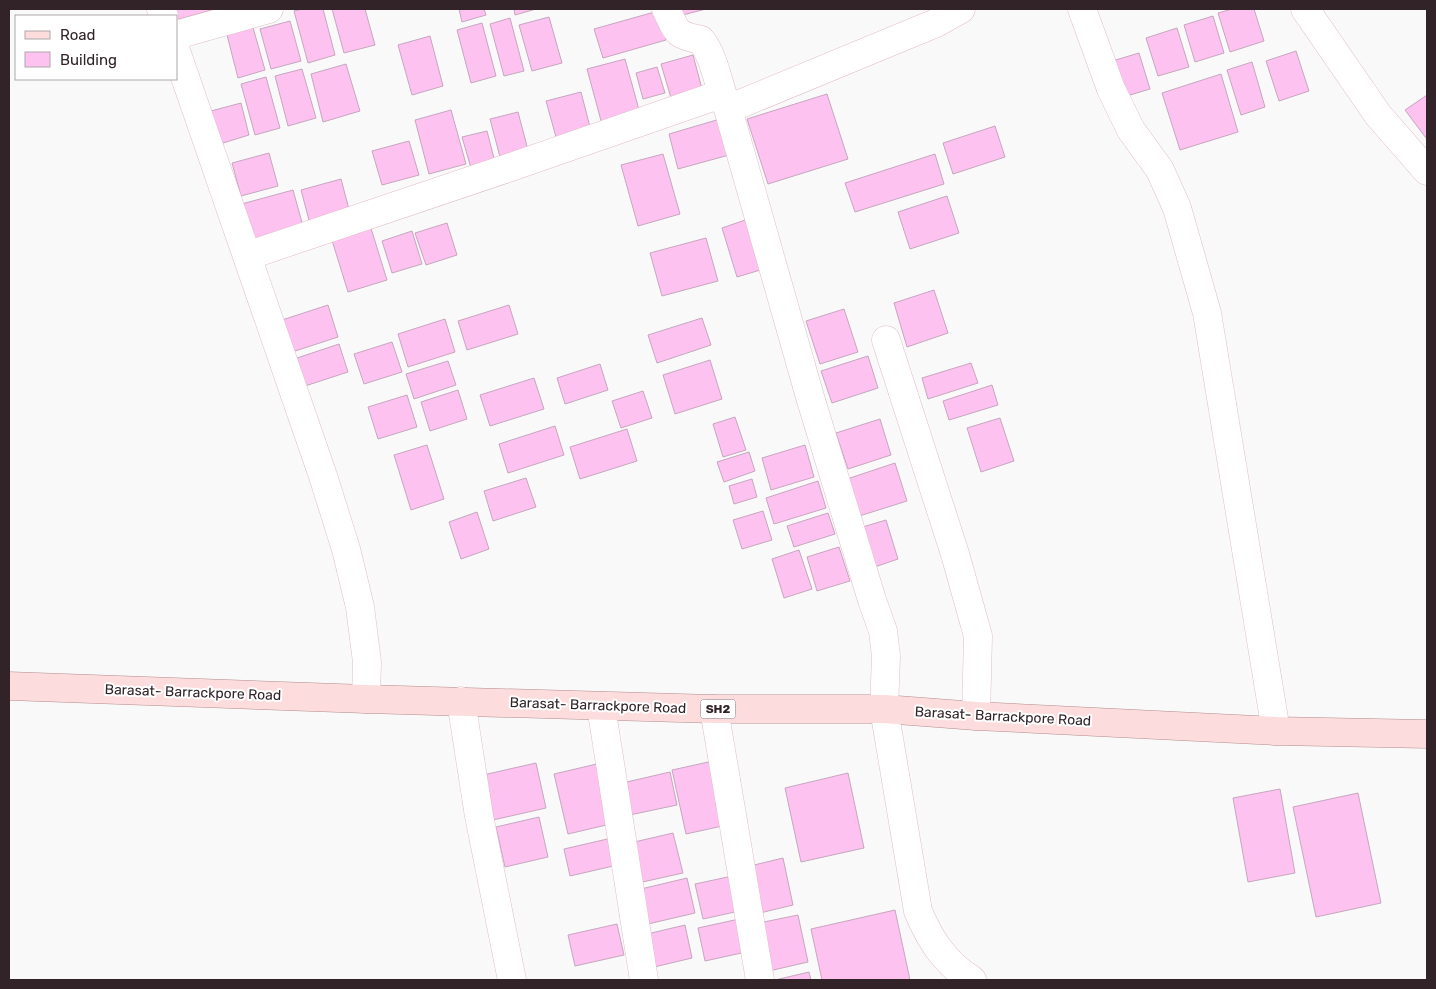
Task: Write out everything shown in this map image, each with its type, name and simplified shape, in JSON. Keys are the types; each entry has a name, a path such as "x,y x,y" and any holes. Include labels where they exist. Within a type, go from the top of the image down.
{"main road":[{"name":"Barasat- Barrackpore Road","path":"9,686 714,709 884,709 976,716 1276,731 1427,734"}],"street":[{"path":"178,33 269,9"},
{"path":"666,9 676,30 682,36 701,40 711,57 810,397 883,631 886,663 884,709 918,911 928,934 940,952 972,980"},
{"path":"247,256 502,171 725,102 936,23 961,9"},
{"path":"1082,9 1111,89 1130,130 1160,170 1177,208 1207,313 1276,731"},
{"path":"1305,9 1378,115 1427,171"},
{"path":"178,57 323,476 346,549 361,616 367,662 366,699"},
{"path":"886,340 955,554 978,636 976,716"},
{"path":"461,701 479,816 512,980"},
{"path":"601,706 644,980"},
{"path":"714,709 760,980"}],"building":[{"path":"168,9 216,9 178,19 178,15 172,15"},
{"path":"323,9 335,55 308,63 294,11"},
{"path":"332,9 365,9 375,45 344,53"},
{"path":"459,9 484,9 486,15 462,22"},
{"path":"514,9 536,9 515,15"},
{"path":"672,9 706,9 675,17"},
{"path":"1232,9 1254,9 1264,41 1230,52 1218,13"},
{"path":"658,11 666,40 603,58 594,29"},
{"path":"1213,16 1224,53 1195,62 1184,25"},
{"path":"549,17 562,63 532,71 519,25"},
{"path":"510,18 524,71 504,76 490,24"},
{"path":"290,21 301,61 271,69 260,29"},
{"path":"482,23 496,76 471,83 457,30"},
{"path":"252,24 265,70 238,78 226,31"},
{"path":"1177,28 1189,67 1158,76 1146,38"},
{"path":"430,36 443,86 412,95 398,45"},
{"path":"1296,51 1309,91 1279,101 1266,61"},
{"path":"1139,53 1150,89 1120,98 1109,62"},
{"path":"693,55 702,89 671,98 661,64"},
{"path":"625,59 641,117 603,128 587,69"},
{"path":"1252,62 1265,107 1241,115 1227,70"},
{"path":"346,64 360,111 323,122 311,74"},
{"path":"657,67 665,93 643,99 636,73"},
{"path":"302,69 316,118 288,126 275,76"},
{"path":"1221,74 1238,132 1180,150 1162,93"},
{"path":"266,77 280,128 255,135 241,84"},
{"path":"581,92 590,127 556,137 546,101"},
{"path":"827,94 848,159 768,184 747,119"},
{"path":"1427,95 1427,137 1426,138 1405,110"},
{"path":"241,103 249,135 220,144 211,111"},
{"path":"451,110 466,164 429,174 415,120"},
{"path":"518,112 528,150 500,157 490,119"},
{"path":"720,119 729,155 678,169 669,134"},
{"path":"995,126 1005,157 953,174 943,143"},
{"path":"487,131 495,162 471,168 462,137"},
{"path":"409,141 419,175 382,185 372,151"},
{"path":"269,153 278,186 241,196 232,163"},
{"path":"663,154 680,214 638,226 621,165"},
{"path":"935,154 944,184 855,212 845,183"},
{"path":"341,179 350,213 310,224 301,190"},
{"path":"293,190 303,226 248,241 238,205"},
{"path":"947,196 959,233 910,249 898,212"},
{"path":"751,218 767,268 737,277 722,228"},
{"path":"447,223 457,255 426,265 415,233"},
{"path":"370,225 387,280 348,292 331,237"},
{"path":"412,231 422,264 392,273 382,241"},
{"path":"706,238 718,281 662,296 650,253"},
{"path":"934,290 948,333 907,347 894,303"},
{"path":"328,305 338,337 289,353 279,321"},
{"path":"509,305 518,334 467,350 458,321"},
{"path":"844,309 858,352 820,364 806,321"},
{"path":"702,318 711,345 657,363 648,335"},
{"path":"445,319 455,352 408,367 398,334"},
{"path":"392,342 402,372 364,384 354,354"},
{"path":"339,344 348,372 305,386 297,358"},
{"path":"868,356 878,388 832,403 821,371"},
{"path":"710,360 722,399 675,414 663,375"},
{"path":"448,361 456,385 414,399 406,374"},
{"path":"971,363 978,383 928,399 922,378"},
{"path":"600,364 608,390 565,404 557,378"},
{"path":"534,378 544,409 490,426 480,395"},
{"path":"992,385 998,405 949,420 943,401"},
{"path":"458,390 467,419 430,431 421,402"},
{"path":"643,391 652,418 621,428 612,401"},
{"path":"407,395 417,427 378,439 368,407"},
{"path":"735,417 746,450 723,457 713,424"},
{"path":"1000,418 1014,461 981,472 967,428"},
{"path":"880,419 891,455 848,469 836,433"},
{"path":"555,426 564,455 508,473 499,444"},
{"path":"627,429 637,461 580,479 570,447"},
{"path":"427,445 444,499 411,510 394,455"},
{"path":"805,445 814,477 771,490 762,458"},
{"path":"749,452 755,471 724,482 717,462"},
{"path":"895,463 907,501 853,518 841,481"},
{"path":"526,478 536,507 493,521 484,491"},
{"path":"752,479 757,497 734,504 729,486"},
{"path":"818,481 826,508 774,524 766,498"},
{"path":"763,511 772,540 742,549 733,520"},
{"path":"477,512 489,549 461,559 449,522"},
{"path":"828,513 835,534 794,547 787,526"},
{"path":"886,520 898,559 869,569 856,529"},
{"path":"839,547 850,581 817,591 807,557"},
{"path":"799,550 812,589 784,598 772,559"},
{"path":"713,761 727,825 686,834 672,770"},
{"path":"536,763 546,808 493,820 483,775"},
{"path":"601,763 615,823 568,834 554,774"},
{"path":"670,772 677,805 625,816 618,784"},
{"path":"848,773 864,848 801,862 785,788"},
{"path":"1280,789 1295,873 1248,882 1233,798"},
{"path":"1358,793 1381,903 1316,917 1293,807"},
{"path":"539,817 548,857 505,867 496,827"},
{"path":"673,833 683,873 638,883 630,843"},
{"path":"616,837 622,864 570,876 564,849"},
{"path":"783,858 793,905 760,913 750,866"},
{"path":"737,875 744,910 703,919 695,884"},
{"path":"687,878 695,913 648,924 641,889"},
{"path":"895,910 910,980 822,980 811,929"},
{"path":"798,915 808,962 769,971 759,923"},
{"path":"739,919 746,952 705,961 698,928"},
{"path":"617,924 624,955 575,966 568,935"},
{"path":"685,925 692,958 650,968 643,935"},
{"path":"809,972 811,980 775,980"}]}
